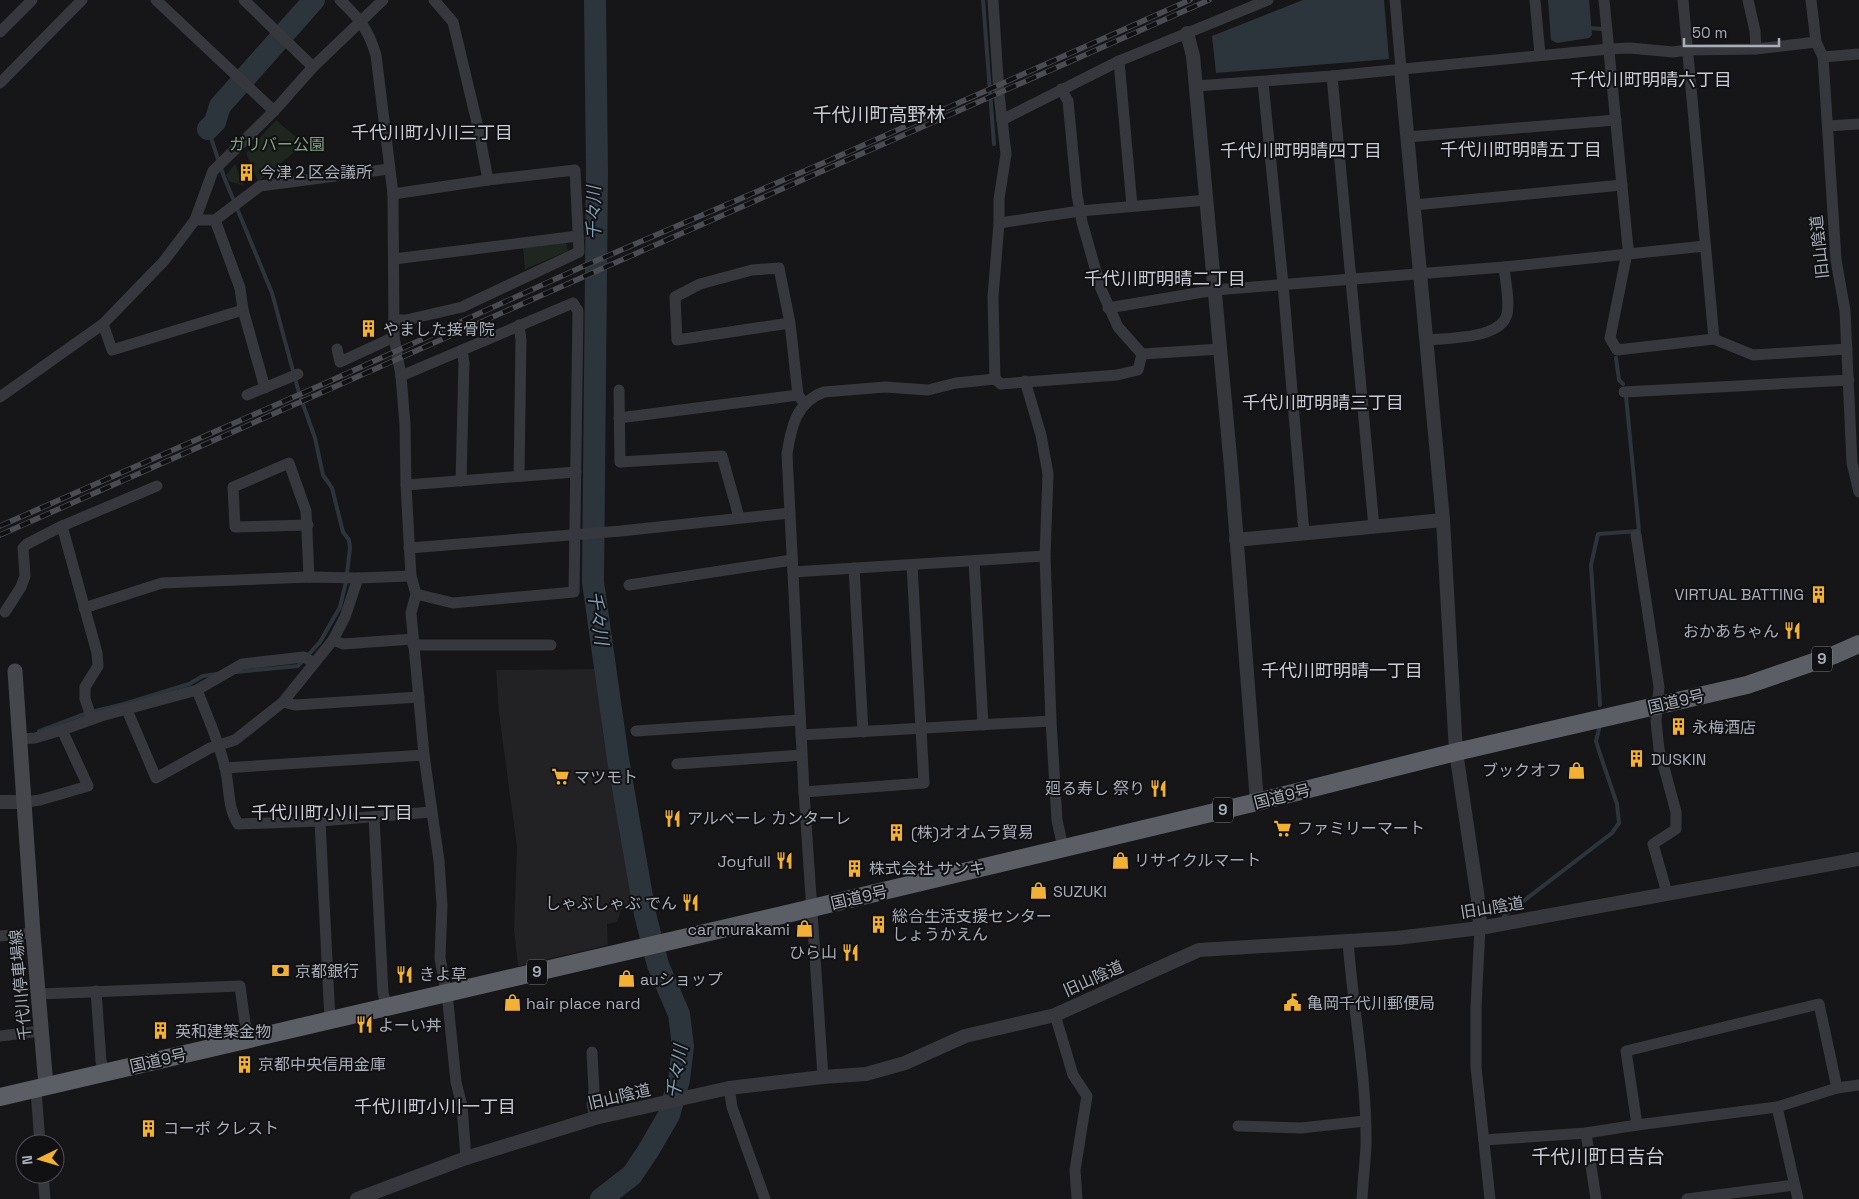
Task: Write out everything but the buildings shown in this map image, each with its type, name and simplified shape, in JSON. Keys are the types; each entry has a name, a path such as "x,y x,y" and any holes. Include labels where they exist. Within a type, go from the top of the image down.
{"highway":[{"name":"国道9号","path":"0,1097 812,908 1257,802 1456,752 1746,685 1817,661 1859,644"}],"main road":[{"name":"千代川停車場線","path":"15,671 39,994 41,1087"}],"street":[{"path":"0,32 32,0"},
{"path":"0,83 82,0"},
{"path":"156,0 274,111"},
{"path":"244,0 313,67"},
{"path":"340,0 361,21 371,38 376,55 393,194 394,337 401,376 405,425 409,548 411,576 416,594 411,613 413,642 424,755 439,861 442,905 440,958 447,994 456,1082 462,1106 466,1158"},
{"path":"0,396 103,324 164,261 195,220 213,171 274,111 313,67 383,0"},
{"path":"434,0 453,22 478,126 488,180"},
{"path":"993,0 1006,154 999,199 993,297 995,379"},
{"path":"1002,120 1119,61 1268,0"},
{"path":"1395,0 1443,520 1456,752 1479,906 1476,1067 1490,1199"},
{"path":"1535,0 1540,55"},
{"path":"1604,0 1628,248 1610,338 1617,350 1714,339 1753,356 1848,349"},
{"path":"1683,0 1714,339"},
{"path":"1748,0 1755,31 1756,49"},
{"name":"旧山陰道","path":"1811,0 1816,42 1823,57 1836,260 1845,311 1852,374 1852,464 1858,485"},
{"path":"1187,33 1193,56 1207,200 1257,802"},
{"path":"1196,86 1332,76 1609,49 1630,48 1673,52 1756,49 1816,42"},
{"path":"1823,57 1859,54"},
{"path":"1119,61 1132,206"},
{"path":"1332,76 1374,527"},
{"path":"1263,82 1283,284 1304,534"},
{"path":"1061,89 1068,101 1077,196 1101,290 1118,327 1142,354"},
{"path":"1407,137 1616,120"},
{"path":"1828,126 1859,124"},
{"path":"195,220 215,220 260,186 389,169"},
{"path":"393,194 575,170 579,252 462,307 406,320 394,320"},
{"path":"1414,205 1622,185"},
{"path":"999,223 1080,211 1207,200"},
{"path":"215,220 240,288 243,310 265,388"},
{"path":"394,259 578,236"},
{"path":"1108,308 1215,290 1420,272 1504,267 1705,246"},
{"path":"1426,340 1480,334 1498,327 1506,317 1504,267"},
{"path":"790,322 677,340 674,297 700,284 752,270 779,268 790,322 801,400 790,430 786,454 804,792 823,1077"},
{"path":"401,376 573,303 578,311 576,472 578,534 574,592 454,603 416,594"},
{"path":"103,324 112,350 243,310"},
{"path":"519,325 521,340 519,476"},
{"path":"337,349 340,362 394,337"},
{"path":"1142,354 1220,348"},
{"path":"461,481 464,364 462,350"},
{"path":"619,418 801,400 824,392 885,387 928,390 956,383 995,379 1001,384 1124,373 1138,370 1142,354"},
{"path":"1624,392 1852,374"},
{"path":"247,395 295,375"},
{"path":"1025,381 1041,435 1048,474 1045,556 1051,721 1057,820 1063,848"},
{"path":"619,390 620,462 722,456 740,517"},
{"path":"308,524 235,527 233,487 289,463 306,511 308,524 309,576"},
{"path":"406,485 576,472"},
{"path":"5,612 20,587 24,576 23,548 27,544 62,526 157,486"},
{"path":"409,548 621,531 790,513"},
{"path":"1236,540 1443,520"},
{"path":"62,526 97,653 98,666 85,686 85,699 92,719"},
{"path":"1636,535 1659,687 1656,721 1659,749 1676,812 1676,829 1653,844 1667,893"},
{"path":"793,572 1045,556"},
{"path":"628,585 792,560"},
{"path":"974,561 983,725"},
{"path":"804,792 924,783 912,565"},
{"path":"854,568 864,732"},
{"path":"84,608 162,583 309,576 358,578 411,576"},
{"path":"126,710 156,778 218,744 235,740 283,702 333,640 345,617 358,578"},
{"path":"333,640 343,644 413,642 551,645"},
{"path":"20,740 35,738 92,719 197,690 242,664 304,658 314,663"},
{"path":"197,690 226,768 232,814 238,824 320,821 431,812"},
{"path":"283,702 295,705 418,697"},
{"path":"636,731 800,720"},
{"path":"801,735 1051,721"},
{"path":"0,802 40,800 88,786 62,730"},
{"path":"226,768 424,755"},
{"path":"677,764 802,755"},
{"path":"374,817 383,992 387,1008"},
{"path":"320,821 330,1020"},
{"name":"旧山陰道","path":"357,1199 466,1158 596,1118 729,1088 866,1074 905,1063 965,1036 1055,1015 1199,950 1348,941 1480,928 1859,859"},
{"path":"0,936 33,933"},
{"path":"1348,941 1361,1063 1365,1122 1366,1146 1362,1199"},
{"path":"39,994 240,986 250,1039"},
{"path":"96,992 101,1061 104,1072"},
{"path":"1637,1125 1626,1051 1819,1004 1837,1088"},
{"path":"1055,1015 1073,1075 1087,1096 1075,1170 1077,1199"},
{"path":"0,1036 41,1031"},
{"path":"592,1052 594,1090 592,1104 596,1118"},
{"path":"1484,1140 1586,1133 1777,1108 1837,1088 1859,1085"},
{"path":"40,1134 41,1087"},
{"path":"729,1088 732,1107 765,1199"},
{"path":"1777,1108 1798,1199"},
{"path":"1238,1126 1301,1128 1365,1122"},
{"path":"1586,1133 1596,1199"},
{"path":"44,1184 45,1199"},
{"path":"1687,1199 1794,1185"}],"shaded area":[{"path":"1303,0 1384,0 1389,59 1216,73 1212,36"},
{"path":"1548,0 1589,0 1592,35 1589,38 1557,43 1551,40"},
{"name":"マツモト","path":"598,669 600,702 632,901 621,910 617,922 607,924 608,945 518,966 514,929 517,847 499,713 496,670"}],"green space":[{"name":"ガリバー公園","path":"276,120 304,144 258,182 246,153"},
{"path":"235,164 244,186 229,181 226,175"},
{"path":"566,243 568,251 525,269 523,248"}],"waterway":[{"path":"208,129 215,122 220,106 314,0"},
{"name":"千々川","path":"595,0 597,172 593,582 618,759 645,914 658,965 679,1014 683,1046 679,1080 669,1115 632,1175 601,1199"},
{"path":"983,0 994,144"},
{"path":"1587,28 1603,29"},
{"path":"208,129 224,177 272,293 299,393 315,438 323,475 332,488 343,532 349,540 350,548 346,582 340,607 320,642 298,666 236,672"},
{"path":"1616,358 1619,380 1623,384"},
{"path":"1600,705 1591,565 1598,534 1639,531 1626,396"},
{"path":"39,731 87,713 189,684 203,676 217,674"},
{"path":"1504,916 1612,833 1619,823 1617,804 1596,741 1599,729"}],"railway":[{"path":"0,526 330,381 584,266 823,163 1190,0"},
{"path":"0,535 1209,0"}],"place":[{"name":"今津２区会議所","path":"246,172"},
{"name":"やました接骨院","path":"369,329"},
{"name":"VIRTUAL BATTING","path":"1818,594"},
{"name":"おかあちゃん","path":"1793,631"},
{"name":"永梅酒店","path":"1678,727"},
{"name":"DUSKIN","path":"1637,759"},
{"name":"ブックオフ","path":"1576,770"},
{"name":"マツモト","path":"560,777"},
{"name":"廻る寿し 祭り","path":"1159,788"},
{"name":"アルベーレ カンターレ","path":"673,818"},
{"name":"ファミリーマート","path":"1283,828"},
{"name":"(株)オオムラ貿易","path":"897,832"},
{"name":"リサイクルマート","path":"1120,860"},
{"name":"Joyfull","path":"785,861"},
{"name":"株式会社 サンキ","path":"855,868"},
{"name":"SUZUKI","path":"1039,891"},
{"name":"しゃぶしゃぶ でん","path":"691,903"},
{"name":"総合生活支援センター しょうかえん","path":"878,925"},
{"name":"car murakami","path":"804,929"},
{"name":"ひら山","path":"851,952"},
{"name":"京都銀行","path":"281,971"},
{"name":"きよ草","path":"405,974"},
{"name":"auショップ","path":"626,979"},
{"name":"hair place nard","path":"512,1003"},
{"name":"亀岡千代川郵便局","path":"1293,1003"},
{"name":"よーい丼","path":"364,1025"},
{"name":"英和建築金物","path":"161,1031"},
{"name":"京都中央信用金庫","path":"244,1064"},
{"name":"コーポ クレスト","path":"149,1128"}],"district":[{"name":"千代川町明晴六丁目","path":"1651,80"},
{"name":"千代川町高野林","path":"879,114"},
{"name":"千代川町小川三丁目","path":"432,133"},
{"name":"千代川町明晴五丁目","path":"1521,150"},
{"name":"千代川町明晴四丁目","path":"1301,151"},
{"name":"千代川町明晴二丁目","path":"1165,279"},
{"name":"千代川町明晴三丁目","path":"1323,403"},
{"name":"千代川町明晴一丁目","path":"1342,671"},
{"name":"千代川町小川二丁目","path":"332,813"},
{"name":"千代川町小川一丁目","path":"435,1107"},
{"name":"千代川町日吉台","path":"1598,1156"}]}
